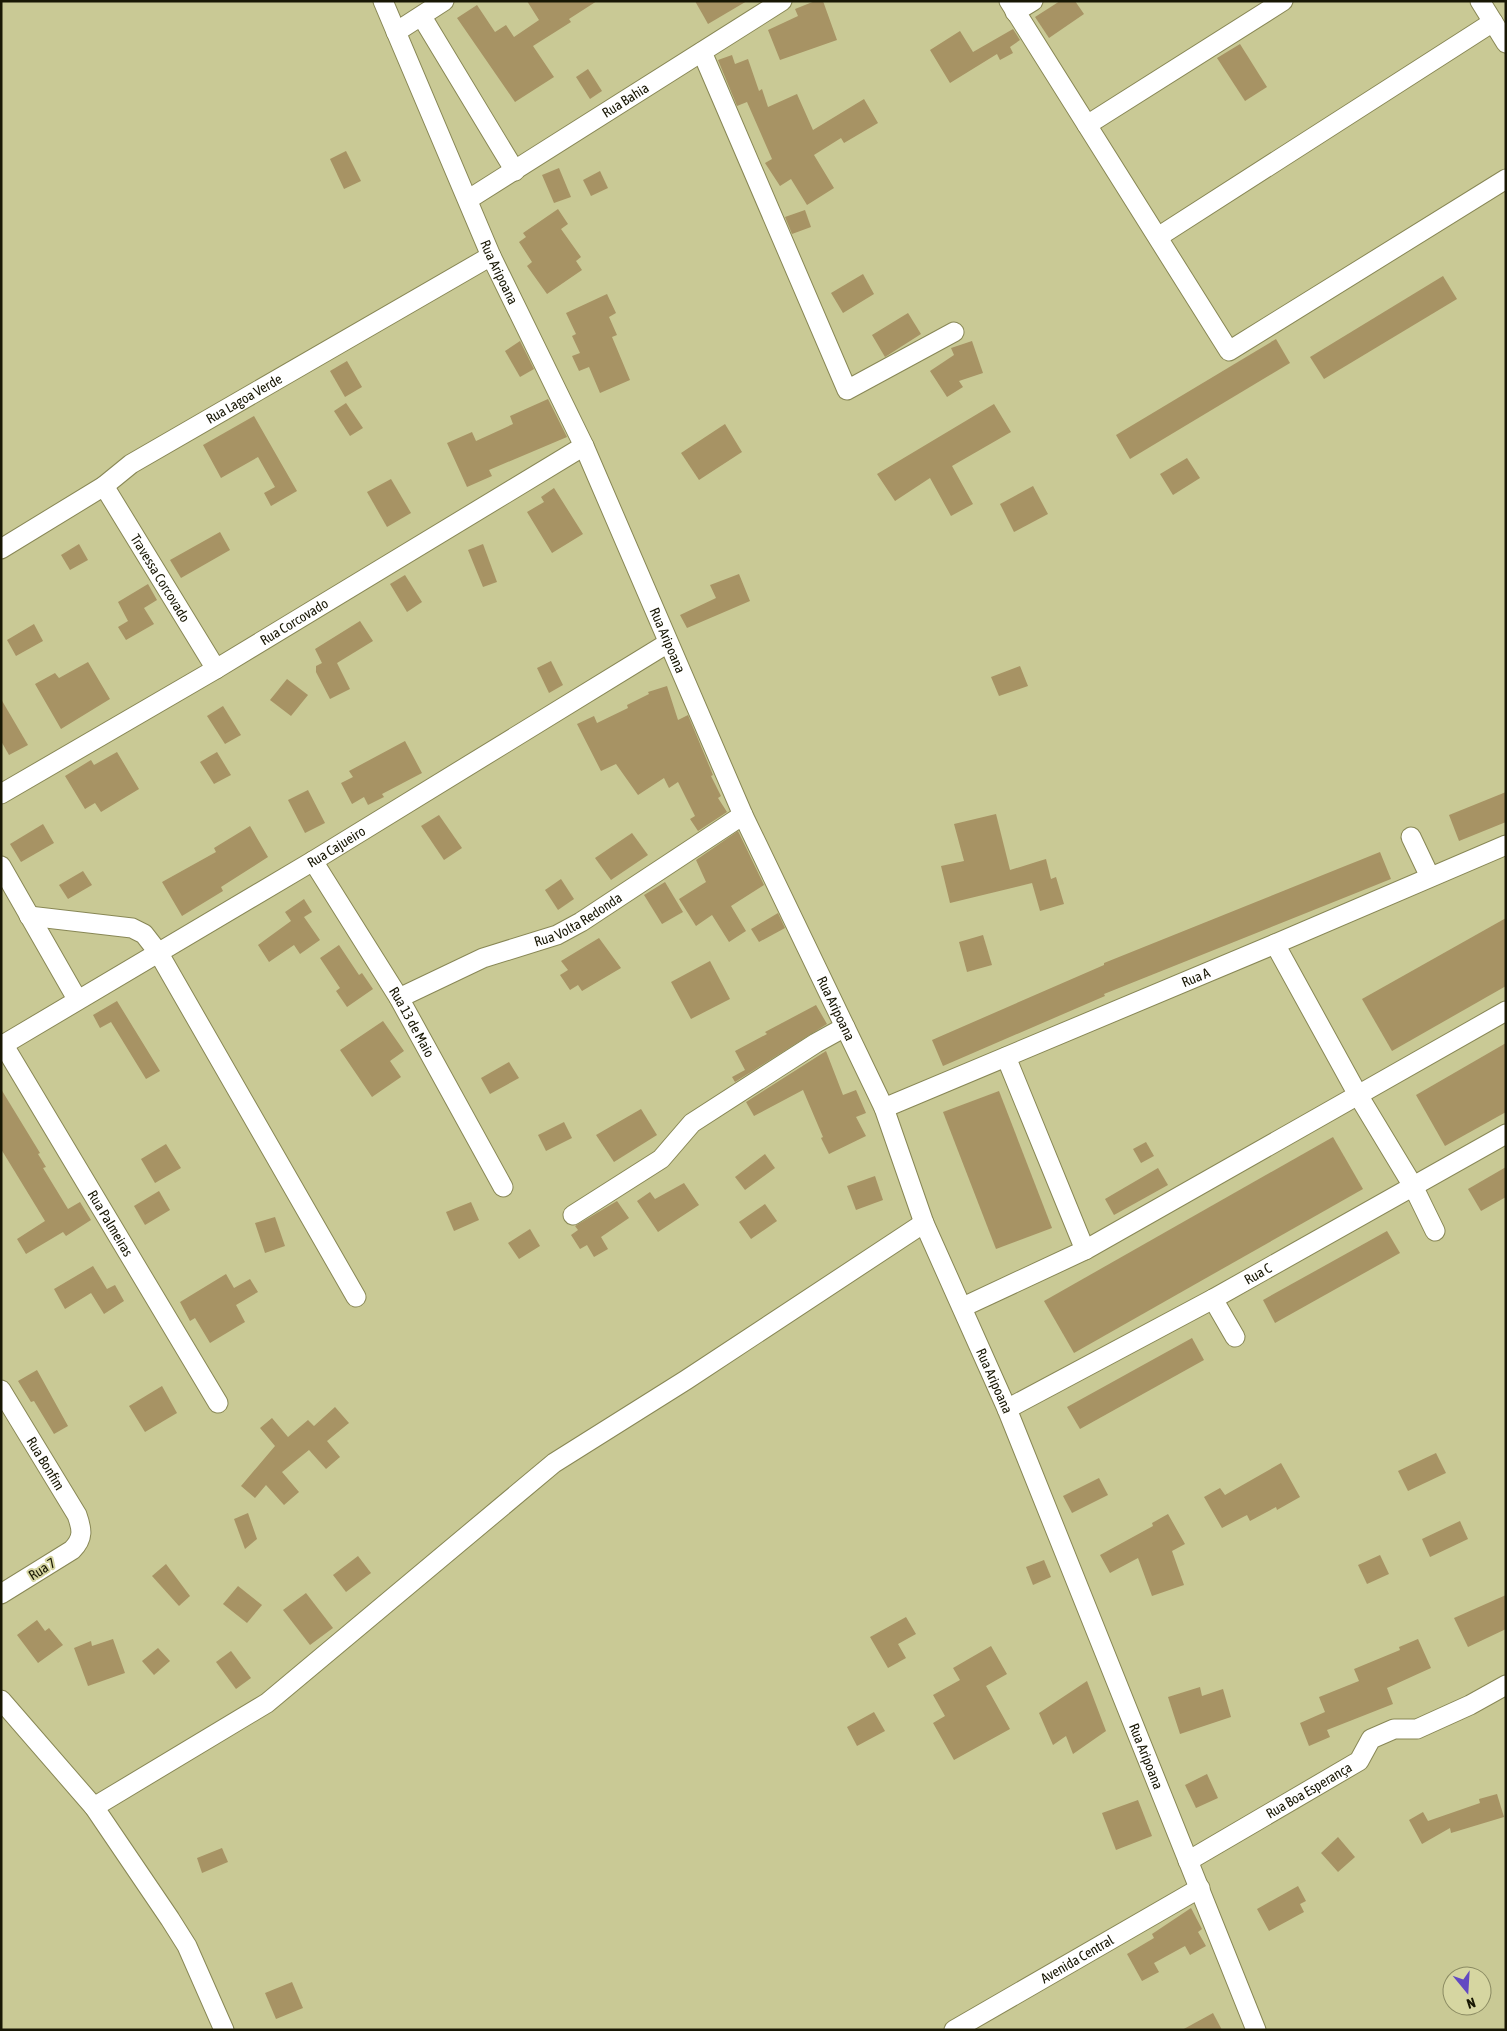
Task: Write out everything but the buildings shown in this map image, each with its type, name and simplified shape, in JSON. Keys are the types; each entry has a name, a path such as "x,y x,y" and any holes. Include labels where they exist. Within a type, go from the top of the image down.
{"street":[{"name":"Rua Aripoana","path":"383,1 469,199 491,256 584,446 743,815 884,1108 924,1223 1007,1409 1256,2030"},
{"name":"Rua Bahia","path":"469,199 782,1"},
{"path":"1033,1 1012,7 1229,351 1506,179"},
{"path":"1087,125 1283,1"},
{"path":"1480,1 1506,43"},
{"path":"396,32 422,17 440,2"},
{"path":"422,17 515,171"},
{"path":"1158,237 1493,22"},
{"path":"702,52 847,390 954,332"},
{"name":"Rua Lagoa Verde","path":"1,549 104,486 131,464 491,256"},
{"name":"Rua Corcovado","path":"1,794 216,669 584,446"},
{"name":"Travessa Corcovado","path":"104,486 216,669"},
{"name":"Rua Cajueiro","path":"2,1045 313,860 668,643"},
{"name":"Rua Volta Redonda","path":"399,998 483,958 557,935 581,922 743,815"},
{"path":"1411,837 1430,877"},
{"name":"Rua A","path":"884,1108 1276,944 1506,845"},
{"name":"Rua 13 de Maio","path":"313,860 399,998 502,1187"},
{"path":"1,866 77,999"},
{"path":"29,916 132,928 144,934 158,952 356,1297"},
{"path":"1276,944 1358,1095 1413,1186 1435,1231"},
{"path":"963,1307 1085,1250 1506,1012"},
{"path":"573,1215 661,1159 692,1123 816,1043 845,1027"},
{"name":"Rua Palmeiras","path":"2,1045 218,1402"},
{"path":"1006,1057 1085,1250"},
{"name":"Rua C","path":"1007,1409 1212,1299 1506,1134"},
{"path":"94,1807 267,1703 554,1463 686,1380 924,1223"},
{"path":"1212,1299 1235,1337"},
{"name":"Rua Bonfim","path":"1,1390 77,1515 81,1527 80,1541"},
{"name":"Rua 7","path":"1,1594 72,1550 80,1541"},
{"name":"Rua Boa Esperança","path":"1188,1861 1359,1761 1371,1739 1394,1729 1417,1729 1470,1705 1506,1685"},
{"path":"1,1700 94,1807 187,1946 224,2030"},
{"name":"Avenida Central","path":"954,2030 1200,1888"}]}
